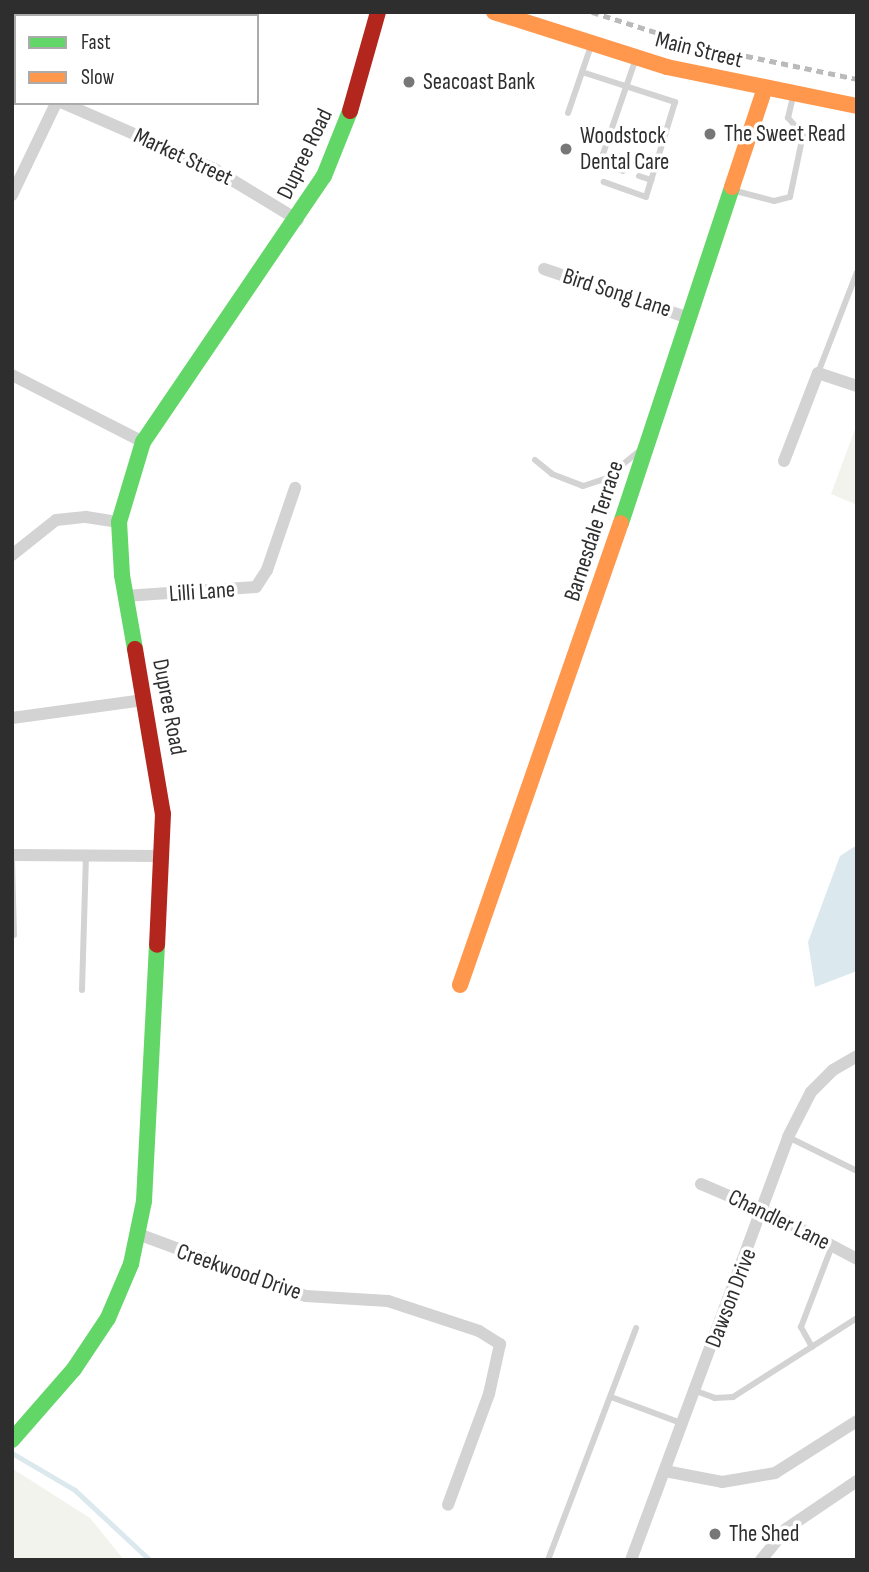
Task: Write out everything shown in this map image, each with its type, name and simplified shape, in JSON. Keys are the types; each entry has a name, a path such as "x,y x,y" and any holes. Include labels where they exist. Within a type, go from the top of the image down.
{"street":[{"name":"Dupree Road","path":"12,1440 80,1361 108,1318 131,1264 138,1234 148,1155 150,1006 161,856 161,786 125,596 119,522 132,464 143,442 298,220 324,176 347,124 378,12"},
{"name":"Main Street","path":"494,12 636,57 765,88 857,106"},
{"name":"Barnesdale Terrace","path":"460,985 558,714 729,189 765,88"},
{"path":"12,195 55,105"},
{"name":"Market Street","path":"68,105 214,169 298,220"},
{"name":"Bird Song Lane","path":"544,269 689,318"},
{"path":"784,461 818,373 857,386"},
{"path":"12,375 143,442"},
{"name":"Lilli Lane","path":"125,596 256,587 267,570 295,488"},
{"path":"12,555 56,520 86,517 119,522"},
{"path":"12,718 144,699"},
{"path":"12,857 161,856"},
{"name":"Dawson Drive","path":"631,1560 764,1210 788,1136 811,1092 833,1070 857,1056"},
{"name":"Chandler Lane","path":"701,1184 764,1210 857,1259"},
{"name":"Creekwood Drive","path":"138,1234 306,1296 388,1301 478,1331 500,1344 489,1394 448,1505"},
{"path":"665,1471 722,1482 775,1473 857,1420"},
{"path":"761,1560 786,1529 857,1481"}],"lane":[{"path":"568,113 592,44"},
{"path":"623,171 603,161 636,57"},
{"path":"582,72 674,102 646,197 604,181"},
{"path":"729,189 774,201 790,197 803,135 788,118 793,94"},
{"path":"639,176 651,180"},
{"path":"818,373 857,272"},
{"path":"535,460 552,474 583,486 605,479 647,445"},
{"path":"82,990 86,855"},
{"path":"12,857 14,935"},
{"path":"788,1136 857,1171"},
{"path":"811,1347 801,1327 832,1246"},
{"path":"696,1391 715,1398 733,1397 857,1318"},
{"path":"548,1560 636,1328"},
{"path":"611,1397 683,1424"}],"shaded area":[{"path":"857,424 857,500 855,504 831,494"},
{"path":"857,845 857,971 815,987 808,942 840,856"},
{"path":"13,1469 90,1518 124,1560 12,1560"}],"waterway":[{"path":"12,1453 75,1490 150,1560"}],"railway":[{"path":"592,12 699,46 857,79"}],"traffic: fast":[{"path":"135,649 122,575 119,522 143,442 324,176 350,111"},
{"path":"621,523 732,187"},
{"path":"12,1440 74,1369 108,1318 131,1264 144,1201 157,945"}],"traffic: slow":[{"path":"494,12 667,67 857,106"},
{"path":"732,187 765,88"},
{"path":"460,985 621,523"}],"traffic: jam":[{"path":"350,111 378,12"},
{"path":"135,649 163,814 157,945"}],"place":[{"name":"Seacoast Bank","path":"409,82"},
{"name":"The Sweet Read","path":"710,134"},
{"name":"Woodstock Dental Care","path":"566,149"},
{"name":"The Shed","path":"715,1534"}]}
